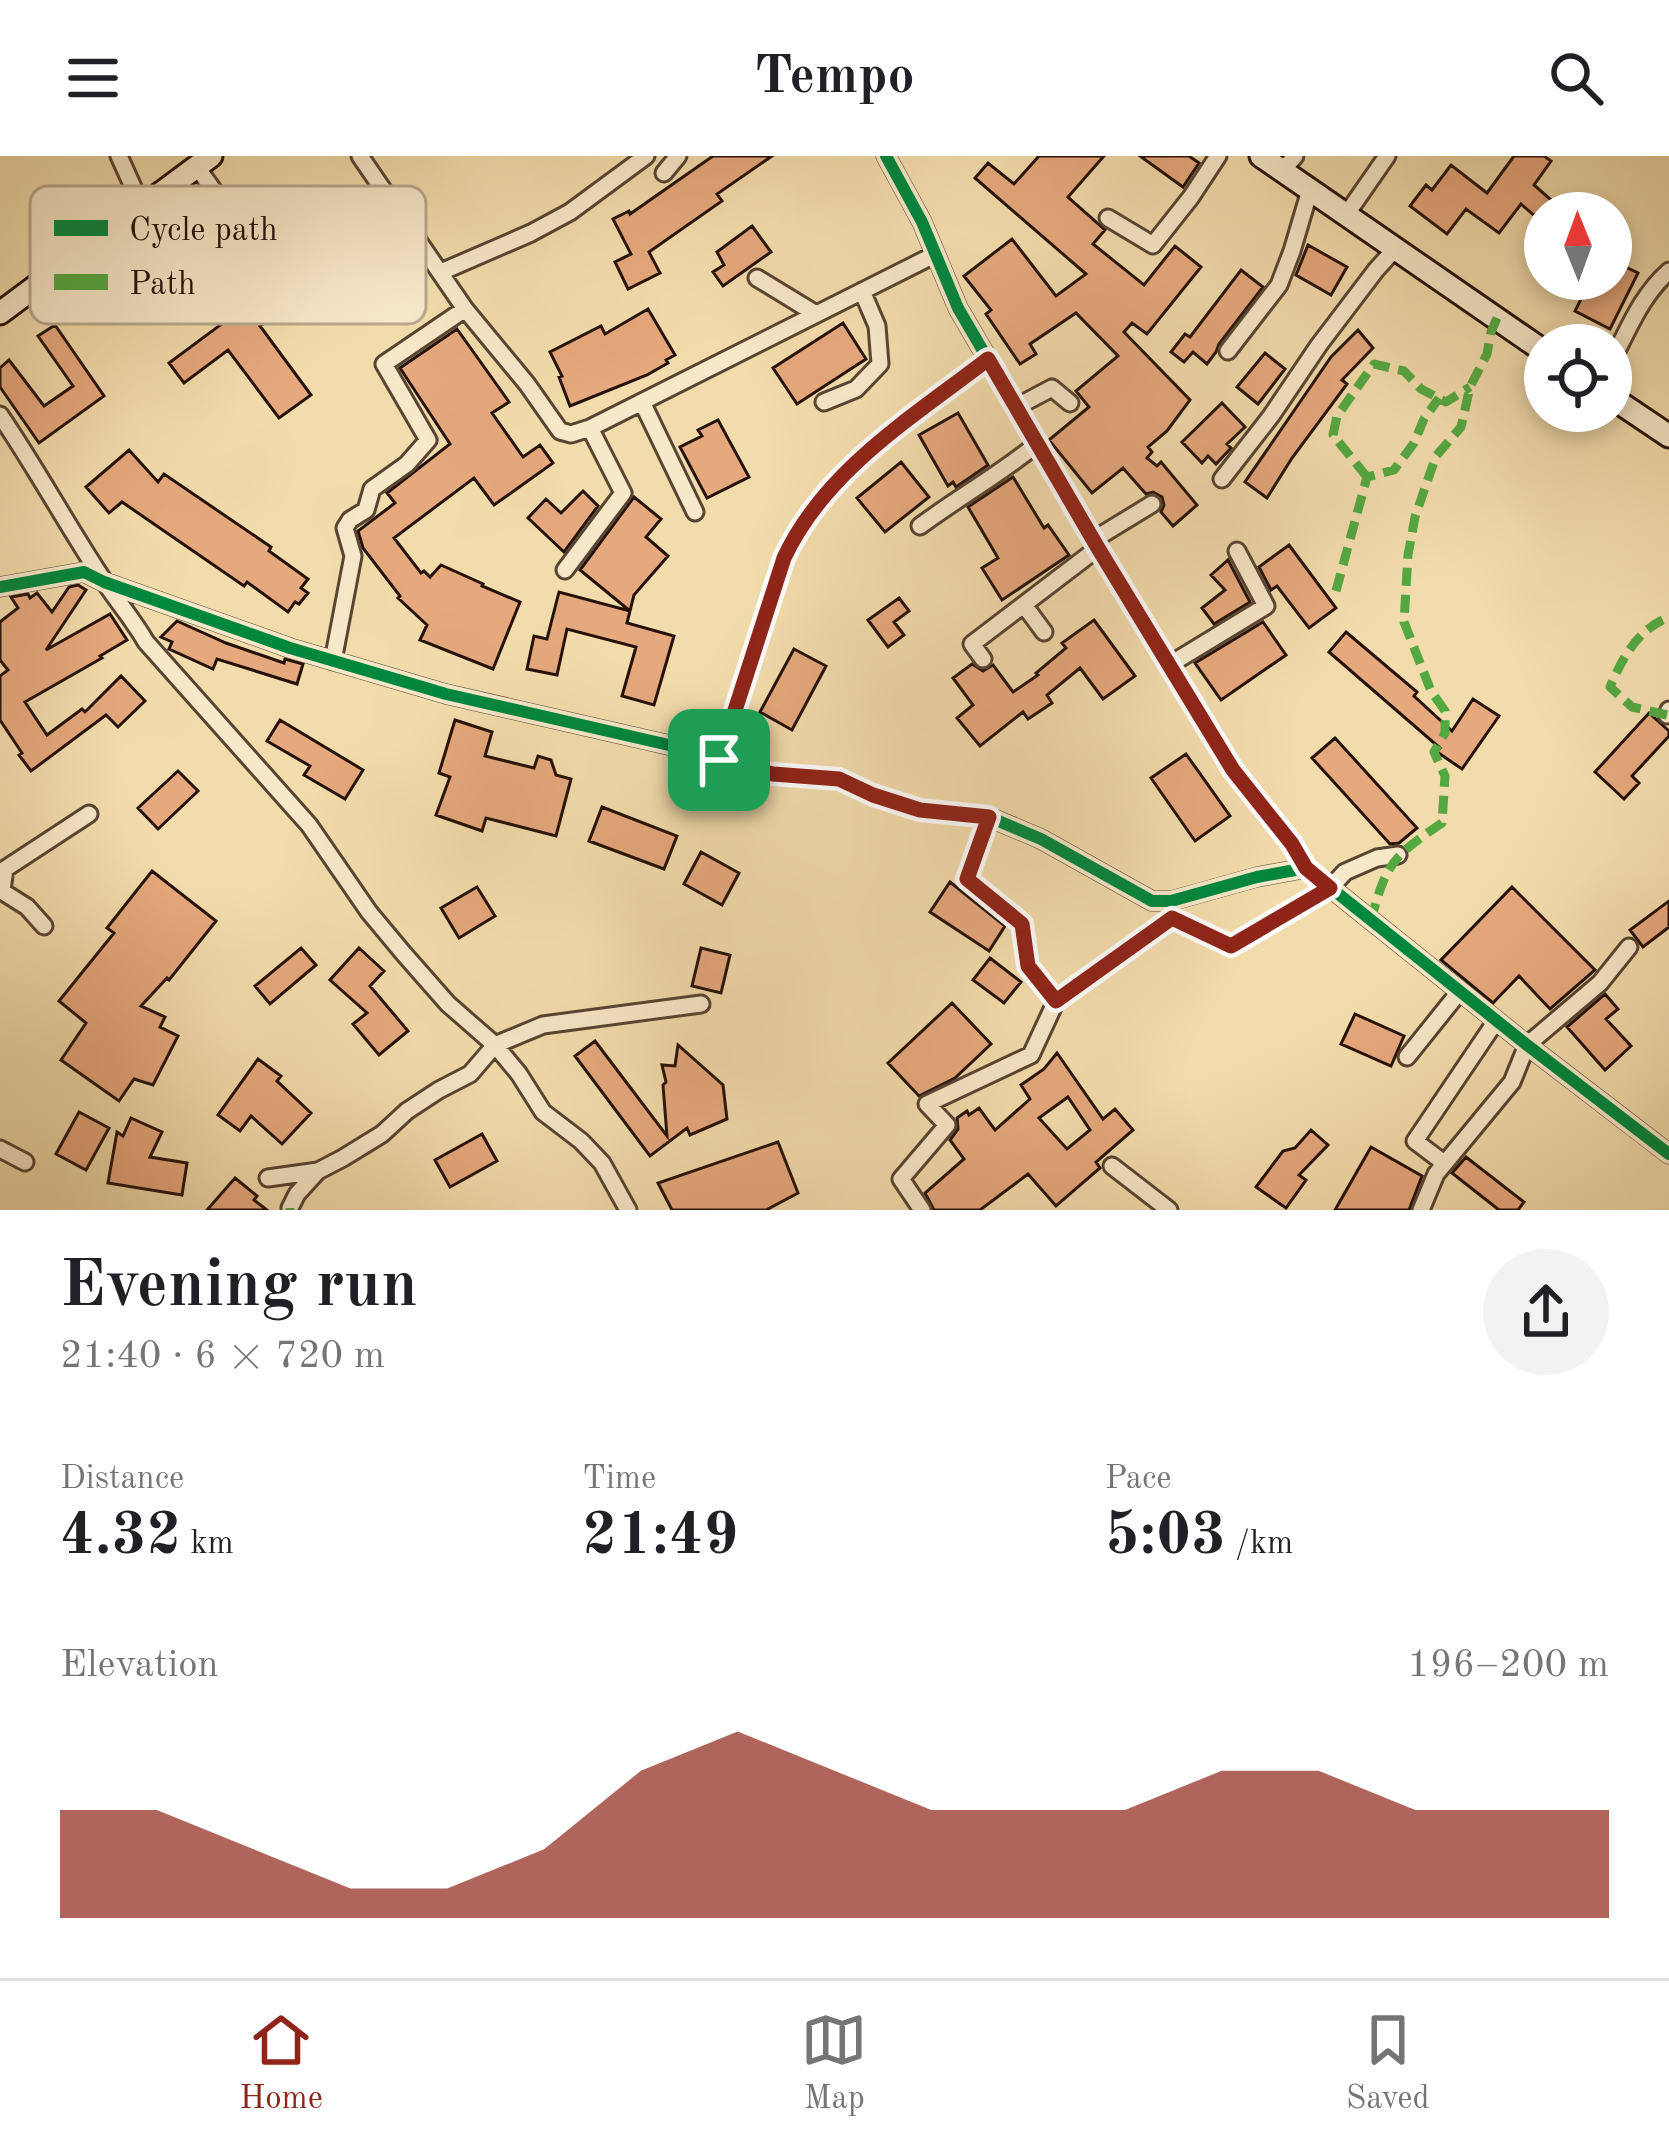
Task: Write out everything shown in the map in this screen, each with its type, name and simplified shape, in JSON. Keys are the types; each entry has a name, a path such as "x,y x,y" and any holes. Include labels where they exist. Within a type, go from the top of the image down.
{"main road":[{"path":"1261,156 1288,164 1310,190 1524,337"},
{"path":"171,186 204,161"},
{"path":"0,313 30,291"},
{"path":"1632,411 1669,436"}],"street":[{"path":"119,156 132,186"},
{"path":"360,156 381,186"},
{"path":"441,272 570,212 646,156"},
{"path":"664,173 678,156"},
{"path":"886,156 922,222 958,308 1095,544 1233,770 1306,868 1669,1154"},
{"path":"1108,218 1153,245 1218,156"},
{"path":"1346,215 1387,156"},
{"path":"1228,351 1279,285 1310,190"},
{"path":"1222,479 1396,249"},
{"path":"426,251 560,431 571,434 934,255"},
{"path":"1629,324 1651,287 1669,271"},
{"path":"757,278 816,314"},
{"path":"824,402 856,389 880,364 877,326 862,291"},
{"path":"333,661 353,556 345,528 366,510 372,489 407,464 428,440 384,364 465,309"},
{"path":"719,760 796,531 847,469 988,359"},
{"path":"1016,407 1052,388 1070,403"},
{"path":"642,402 695,512"},
{"path":"0,415 104,582 162,662 309,825 404,954 448,1004 496,1045 543,1112 602,1163 628,1210"},
{"path":"565,570 623,493 590,428"},
{"path":"920,526 1037,444"},
{"path":"983,659 972,644 1151,504"},
{"path":"1169,665 1266,606 1237,551"},
{"path":"0,586 84,572 290,649 446,694 682,748 773,774 839,779 920,810 989,817 1041,839 1152,901 1171,901 1306,868"},
{"path":"1024,605 1044,632"},
{"path":"44,926 27,907 1,890 5,869 89,814"},
{"path":"989,817 967,879 1022,924 1028,966 1056,1001"},
{"path":"922,1210 901,1179 947,1125 927,1104 1030,1055 1056,1001 1172,918 1231,946 1330,888 1345,872 1398,855"},
{"path":"1421,1210 1436,1174 1512,1082 1527,1045 1582,1000 1629,947"},
{"path":"1408,1057 1460,991"},
{"path":"290,1208 318,1171 470,1073 496,1045 543,1025 701,1004"},
{"path":"1444,1163 1415,1141 1496,1021"},
{"path":"0,1149 25,1162"},
{"path":"1112,1166 1169,1210"},
{"path":"268,1178 318,1171"}],"building":[{"path":"713,156 772,156 717,194 722,201 649,252 660,273 628,289 615,262 631,254 613,219 630,214"},
{"path":"1039,156 1104,156 1068,197 1105,230 1093,244 1144,285 1175,246 1201,267 1147,334 1132,323 1124,332 1190,400 1148,447 1152,452 1147,458 1157,466 1161,462 1197,505 1173,526 1161,512 1162,497 1146,494 1123,468 1092,493 1049,440 1089,407 1076,391 1118,356 1076,313 1030,344 1036,354 1020,364 986,314 991,310 964,276 1012,239 1056,296 1086,274 975,178 988,163 1014,184"},
{"path":"1140,156 1189,156 1199,163 1183,187"},
{"path":"1514,156 1544,156 1551,161 1534,185 1542,192 1524,192 1524,207 1521,204 1499,233 1466,209 1447,234 1410,206 1426,185 1432,190 1451,165 1487,193"},
{"path":"752,226 771,252 723,286 713,272 724,265 717,252"},
{"path":"1308,245 1347,267 1331,295 1296,275"},
{"path":"1241,270 1263,287 1207,364 1193,352 1184,362 1171,352 1185,334 1190,337"},
{"path":"1580,300 1624,300 1612,324 1600,324 1575,311"},
{"path":"648,309 675,355 647,375 570,406 550,352 601,326 605,334"},
{"path":"843,323 866,359 797,404 773,368"},
{"path":"222,324 263,324 311,395 279,418 228,350 184,383 169,363"},
{"path":"55,325 104,396 39,443 0,387 0,368 9,360 44,406 73,386 38,336"},
{"path":"457,329 509,402 492,413 523,457 540,445 553,463 494,505 474,478 394,538 421,573 430,577 441,565 520,602 493,669 420,640 427,625 398,598 363,548 358,531 395,503 387,493 450,444 400,368"},
{"path":"1358,330 1373,348 1342,380 1347,384 1267,498 1245,482 1331,357"},
{"path":"1265,353 1285,369 1258,404 1237,387"},
{"path":"1222,403 1245,427 1227,444 1231,448 1216,464 1208,456 1202,463 1182,442"},
{"path":"958,413 988,465 956,487 953,482 948,486 919,435"},
{"path":"718,420 749,477 707,498 680,447 702,436 698,430"},
{"path":"129,450 158,482 164,474 271,547 269,551 308,579 301,588 308,593 299,604 295,602 288,612 122,502 109,513 86,487"},
{"path":"901,462 929,497 885,532 857,498"},
{"path":"1013,477 1044,528 1048,525 1069,555 1002,600 982,568 998,558 968,507"},
{"path":"583,491 598,506 564,552 528,518 546,499 561,513"},
{"path":"634,497 661,519 646,537 668,556 634,595 630,611 580,570"},
{"path":"1289,545 1336,608 1309,628 1277,586 1271,590 1259,567"},
{"path":"1228,560 1250,602 1214,624 1202,608 1225,590 1211,575"},
{"path":"69,587 86,590 46,650 110,614 127,640 25,702 47,735 82,709 85,712 121,676 145,701 118,727 106,715 31,771 0,720 0,676 8,670 0,660 0,622 18,608 11,597 28,594 30,598 37,593 52,612"},
{"path":"559,592 630,611 627,623 674,636 654,705 622,696 636,647 567,629 557,675 527,669 534,636 547,639"},
{"path":"899,598 909,611 894,622 904,635 888,647 868,620"},
{"path":"1094,620 1135,676 1103,699 1080,668 1047,695 1052,703 1028,719 1023,712 980,746 957,718 973,705 953,678 972,664 983,671 993,665 1013,692 1066,648 1062,643"},
{"path":"177,621 284,663 285,659 303,664 297,684 217,659 213,669 169,649 172,642 161,637"},
{"path":"1263,622 1286,655 1221,700 1195,663"},
{"path":"1346,632 1417,692 1414,696 1452,731 1473,699 1499,716 1462,769 1437,752 1440,748 1329,652"},
{"path":"794,649 826,666 792,730 760,712"},
{"path":"1649,713 1669,736 1632,776 1639,783 1624,799 1595,772"},
{"path":"280,720 363,770 345,799 304,775 310,766 267,741"},
{"path":"455,720 492,732 485,756 534,768 538,756 551,760 556,775 571,779 556,836 486,818 482,831 436,815 450,777 439,773"},
{"path":"1335,738 1417,828 1399,843 1390,844 1312,758"},
{"path":"1186,754 1230,816 1195,841 1151,778"},
{"path":"178,771 198,791 158,829 138,808"},
{"path":"602,807 677,836 664,869 589,841"},
{"path":"701,852 739,873 722,905 684,884"},
{"path":"152,871 216,921 169,980 141,1006 165,1017 160,1027 178,1036 153,1085 134,1079 119,1101 61,1060 86,1023 59,1001 114,933 107,928"},
{"path":"950,882 1005,926 989,951 930,912"},
{"path":"477,887 495,916 459,938 441,908"},
{"path":"1512,887 1595,970 1550,1009 1519,976 1493,1003 1441,960"},
{"path":"1669,901 1669,927 1643,947 1630,930"},
{"path":"301,948 316,965 270,1004 255,986"},
{"path":"359,948 384,971 370,986 408,1031 379,1055 353,1024 367,1013 330,980"},
{"path":"701,948 730,955 721,993 692,986"},
{"path":"990,958 1021,982 1004,1003 973,980"},
{"path":"1605,994 1618,1009 1606,1019 1631,1046 1605,1070 1567,1027"},
{"path":"952,1003 991,1044 955,1078 919,1096 888,1063"},
{"path":"1355,1014 1404,1036 1391,1066 1341,1044"},
{"path":"595,1041 667,1136 662,1065 675,1066 678,1045 723,1085 727,1119 690,1135 687,1128 650,1156 575,1056"},
{"path":"1057,1053 1103,1119 1115,1109 1133,1130 1096,1162 1100,1168 1056,1206 1028,1174 980,1210 934,1210 925,1193 964,1159 950,1140 958,1129 957,1118 979,1108 995,1130 1030,1099 1021,1085","holes":["1068,1097 1090,1130 1067,1149 1039,1118"]},
{"path":"258,1059 281,1076 277,1081 311,1113 282,1144 251,1116 240,1131 218,1115"},
{"path":"79,1112 109,1128 86,1170 56,1154"},
{"path":"131,1118 162,1132 150,1157 187,1163 182,1195 108,1183 117,1132 123,1136"},
{"path":"1311,1130 1328,1145 1299,1175 1306,1180 1286,1208 1256,1187 1283,1151 1295,1148"},
{"path":"482,1134 497,1161 450,1187 435,1160"},
{"path":"778,1142 798,1193 766,1210 672,1210 658,1183"},
{"path":"1371,1147 1422,1176 1409,1210 1335,1210"},
{"path":"1466,1157 1524,1202 1518,1210 1499,1210 1452,1173"},
{"path":"235,1178 257,1196 254,1200 267,1210 207,1210"}],"marked path":[{"path":"1371,921 1394,863 1442,823 1445,776 1434,752 1445,733 1445,711 1431,691 1404,622 1408,555 1415,517 1436,456 1461,427 1470,387 1487,354 1497,318"},
{"path":"1367,477 1333,435 1337,416 1374,364 1404,371 1421,389 1446,402 1470,387"},
{"path":"1336,591 1367,477 1394,470 1439,398"},
{"path":"1667,715 1632,707 1610,687 1632,646 1669,617"}],"cycle path":[{"path":"886,156 922,222 958,308 1098,548 1233,769 1306,868 1669,1154"},
{"path":"0,587 84,572 290,648 446,694 682,748 773,774 839,779 920,810 989,817 1041,839 1152,901 1171,901 1306,868"}],"route":[{"path":"988,359 1233,770 1306,868 1330,888 1231,946 1172,918 1056,1001 1028,966 1022,924 967,879 989,817 920,810 839,779 773,774 719,760 796,531 847,469 988,359"}]}
